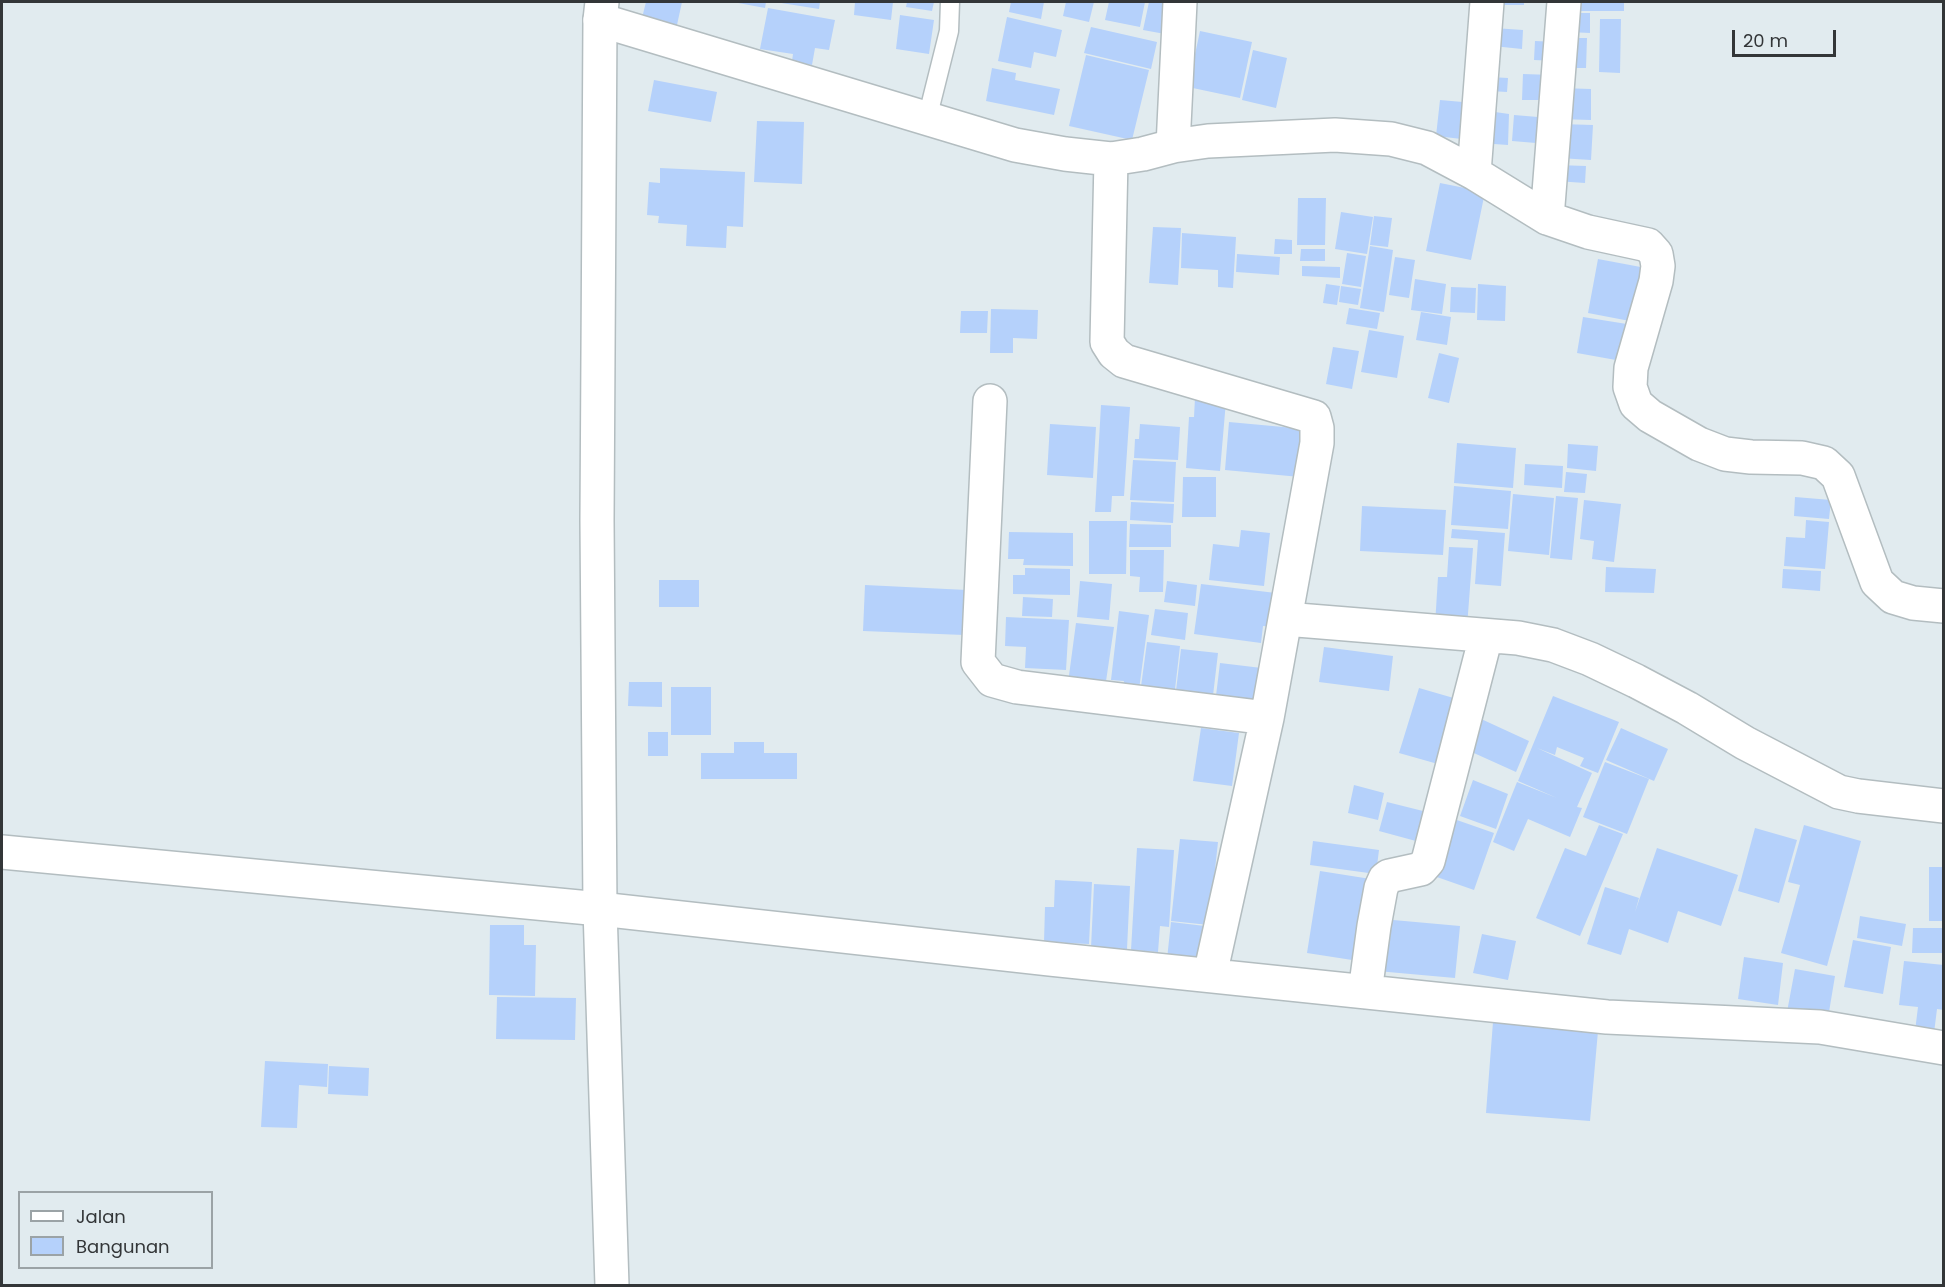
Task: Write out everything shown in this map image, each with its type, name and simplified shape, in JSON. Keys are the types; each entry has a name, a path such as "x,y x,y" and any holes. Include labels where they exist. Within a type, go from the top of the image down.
{"street":[{"path":"1173,146 1180,2"},
{"path":"1474,173 1487,2"},
{"path":"1546,218 1564,2"},
{"path":"612,1286 600,909 597,520 601,11 927,119 1015,145 1065,154 1111,159 1208,141 1335,135 1390,140 1427,148 1474,173 1546,218 1588,232 1648,245 1656,255 1658,266 1656,281 1631,368 1630,387 1636,404 1650,416 1699,444 1725,454 1802,458 1824,463 1838,476 1877,582 1893,597 1913,603 1944,606"},
{"path":"1111,159 1107,342 1113,353 1124,361 1314,417 1317,428 1317,443 1267,718 1210,975"},
{"path":"990,401 978,662 992,680 1017,687 1267,718"},
{"path":"1285,619 1535,640 1553,645 1590,660 1677,703 1745,743 1839,792 1944,806"},
{"path":"1365,992 1381,888 1389,876 1421,869 1428,861 1486,636"},
{"path":"2,852 600,909 1607,1017 1820,1027 1944,1048"}],"lane":[{"path":"927,119 949,31 950,2"}],"building":[{"path":"646,2 682,2 675,34 640,26"},
{"path":"733,2 766,2 765,8"},
{"path":"775,2 820,2 819,9"},
{"path":"855,2 893,2 891,20 854,15"},
{"path":"907,2 934,2 932,11 906,7"},
{"path":"1011,2 1044,2 1041,19 1009,12"},
{"path":"1066,2 1094,2 1089,22 1063,16"},
{"path":"1109,2 1145,2 1140,27 1105,20"},
{"path":"1149,2 1171,2 1165,34 1143,30"},
{"path":"1495,2 1524,2 1524,5 1495,5"},
{"path":"1580,2 1624,2 1624,11 1580,11"},
{"path":"768,8 835,20 829,50 815,48 812,65 792,61 793,54 760,49"},
{"path":"1569,13 1590,13 1590,33 1569,32"},
{"path":"900,15 934,20 929,54 896,49"},
{"path":"1007,17 1062,30 1056,57 1034,52 1031,68 998,61"},
{"path":"1600,19 1621,19 1620,73 1599,72"},
{"path":"1091,27 1157,42 1151,69 1084,53"},
{"path":"1494,28 1523,30 1522,49 1493,46"},
{"path":"1200,31 1252,42 1240,98 1188,87"},
{"path":"1570,38 1587,38 1586,68 1570,68"},
{"path":"1535,41 1557,42 1556,61 1534,60"},
{"path":"1253,50 1287,58 1276,108 1242,100"},
{"path":"1086,55 1149,70 1132,140 1069,126"},
{"path":"992,68 1016,73 1015,80 1060,89 1054,115 986,101"},
{"path":"1523,74 1552,75 1552,100 1522,100"},
{"path":"1490,77 1508,78 1507,92 1490,91"},
{"path":"654,80 717,92 711,122 648,111"},
{"path":"1560,88 1591,89 1591,120 1559,119"},
{"path":"1440,100 1474,103 1470,140 1436,136"},
{"path":"1495,112 1509,114 1508,145 1480,143"},
{"path":"1514,115 1538,117 1536,143 1512,141"},
{"path":"757,121 804,122 802,184 754,182"},
{"path":"1560,124 1593,125 1591,160 1559,158"},
{"path":"1557,165 1586,166 1585,183 1556,181"},
{"path":"660,168 745,172 743,227 727,226 726,248 686,246 687,225 658,223 659,216 647,215 649,182 660,183"},
{"path":"1440,183 1485,192 1471,260 1426,251"},
{"path":"1298,198 1326,198 1325,245 1297,245"},
{"path":"1341,212 1373,217 1367,254 1335,249"},
{"path":"1374,216 1392,218 1388,247 1370,245"},
{"path":"1153,227 1181,228 1178,285 1149,283"},
{"path":"1182,233 1236,237 1233,288 1218,287 1218,270 1181,268"},
{"path":"1275,239 1292,240 1292,254 1274,254"},
{"path":"1370,246 1393,250 1384,312 1360,308"},
{"path":"1301,249 1325,249 1325,261 1300,261"},
{"path":"1347,253 1366,256 1361,287 1342,284"},
{"path":"1237,254 1280,257 1279,275 1236,272"},
{"path":"1395,257 1415,260 1409,298 1389,295"},
{"path":"1598,259 1646,268 1635,322 1588,313"},
{"path":"1302,266 1340,267 1340,278 1302,276"},
{"path":"1415,279 1446,284 1442,314 1411,310"},
{"path":"1326,284 1340,286 1337,305 1323,303"},
{"path":"1478,284 1506,286 1505,321 1477,320"},
{"path":"1341,286 1361,289 1358,305 1339,302"},
{"path":"1451,287 1476,288 1475,313 1450,312"},
{"path":"1349,308 1380,313 1377,329 1346,324"},
{"path":"991,309 1038,310 1037,339 1013,338 1013,353 990,353"},
{"path":"961,311 988,311 987,333 960,333"},
{"path":"1421,312 1451,317 1447,345 1416,340"},
{"path":"1583,317 1633,325 1627,362 1577,353"},
{"path":"1369,330 1404,336 1397,378 1361,372"},
{"path":"1333,347 1359,351 1352,389 1326,384"},
{"path":"1439,353 1459,358 1449,403 1428,398"},
{"path":"1195,398 1226,401 1220,471 1186,468 1189,417 1194,417"},
{"path":"1101,405 1130,407 1124,496 1112,496 1111,512 1095,512"},
{"path":"1229,422 1305,429 1300,477 1225,470"},
{"path":"1050,424 1096,427 1093,478 1047,475"},
{"path":"1140,424 1180,427 1178,460 1134,458 1135,439 1139,439"},
{"path":"1457,443 1516,448 1513,488 1454,483"},
{"path":"1568,444 1598,446 1596,471 1567,468"},
{"path":"1133,460 1176,462 1174,502 1130,500"},
{"path":"1525,464 1563,466 1562,488 1524,485"},
{"path":"1566,472 1587,474 1585,493 1564,492"},
{"path":"1183,477 1216,477 1216,517 1182,517"},
{"path":"1454,486 1511,491 1508,529 1451,525"},
{"path":"1513,494 1554,498 1549,555 1508,551"},
{"path":"1556,496 1578,498 1572,560 1550,558"},
{"path":"1795,497 1831,500 1829,519 1794,516"},
{"path":"1584,500 1621,504 1614,562 1592,559 1594,541 1580,539"},
{"path":"1131,502 1174,504 1173,523 1130,520"},
{"path":"1362,506 1446,510 1443,555 1360,551"},
{"path":"1806,520 1829,522 1825,569 1784,566 1786,537 1805,538"},
{"path":"1089,521 1127,521 1126,574 1089,574"},
{"path":"1130,524 1171,525 1171,547 1129,547"},
{"path":"1452,529 1505,533 1501,586 1475,584 1478,540 1451,538"},
{"path":"1241,530 1270,533 1264,586 1209,580 1213,544 1239,547"},
{"path":"1009,532 1073,533 1073,566 1023,565 1024,559 1008,559"},
{"path":"1449,547 1473,548 1467,627 1435,625 1438,577 1447,577"},
{"path":"1130,550 1164,550 1163,592 1139,592 1140,577 1130,576"},
{"path":"1606,567 1656,569 1654,593 1605,592"},
{"path":"1025,568 1070,569 1070,595 1013,594 1013,575 1025,575"},
{"path":"1783,569 1821,571 1820,591 1782,588"},
{"path":"659,580 699,580 699,607 659,607"},
{"path":"1080,581 1112,584 1109,620 1077,617"},
{"path":"1167,581 1197,585 1195,606 1164,602"},
{"path":"1201,584 1284,594 1280,627 1263,626 1261,643 1194,634"},
{"path":"865,585 967,590 964,635 863,631"},
{"path":"1023,597 1053,599 1052,617 1022,616"},
{"path":"1155,609 1188,613 1185,640 1151,635"},
{"path":"1119,611 1149,615 1138,697 1122,695 1124,681 1111,680"},
{"path":"1006,617 1069,620 1066,670 1025,668 1026,647 1005,646"},
{"path":"1076,623 1114,627 1105,688 1068,683"},
{"path":"1147,642 1180,646 1174,698 1140,694"},
{"path":"1324,647 1393,656 1389,691 1319,682"},
{"path":"1181,649 1218,653 1212,704 1175,699"},
{"path":"1220,663 1270,669 1264,710 1215,704"},
{"path":"629,682 662,682 662,707 628,706"},
{"path":"671,687 711,687 711,735 671,735"},
{"path":"1419,688 1464,701 1445,766 1399,753"},
{"path":"1553,696 1619,722 1598,773 1580,766 1584,758 1557,747 1555,755 1537,748 1592,773 1577,807 1582,808 1570,837 1528,819 1514,851 1493,842 1517,782 1557,798 1518,781"},
{"path":"1479,718 1529,741 1516,772 1465,749"},
{"path":"1201,728 1239,733 1232,786 1193,781"},
{"path":"1621,728 1668,749 1654,781 1606,760"},
{"path":"648,732 668,732 668,756 648,756"},
{"path":"734,742 764,742 764,753 797,753 797,779 701,779 701,753 734,753"},
{"path":"1605,762 1649,779 1627,834 1583,817"},
{"path":"1473,780 1508,794 1496,829 1460,816"},
{"path":"1354,785 1384,793 1378,820 1348,813"},
{"path":"1387,802 1435,814 1427,844 1379,831"},
{"path":"1454,819 1494,833 1474,890 1434,876"},
{"path":"1599,825 1623,834 1580,936 1536,918 1565,848 1586,856"},
{"path":"1804,825 1861,841 1827,966 1781,953 1800,885 1788,882"},
{"path":"1755,828 1797,840 1779,903 1738,891"},
{"path":"1180,839 1218,842 1209,925 1171,921"},
{"path":"1313,841 1379,850 1376,874 1310,865"},
{"path":"1137,848 1174,850 1169,927 1160,926 1158,952 1131,950"},
{"path":"1657,848 1738,875 1721,926 1678,911 1668,943 1629,929 1621,955 1587,944 1605,887 1639,898 1635,912"},
{"path":"1929,867 1944,867 1944,921 1929,921"},
{"path":"1320,871 1377,880 1365,962 1307,953"},
{"path":"1055,880 1092,882 1089,944 1044,942 1045,907 1054,907"},
{"path":"1094,884 1130,886 1127,949 1091,948"},
{"path":"1860,916 1906,924 1902,946 1857,938"},
{"path":"1382,919 1460,926 1455,978 1377,971"},
{"path":"1171,922 1205,926 1201,962 1167,959"},
{"path":"490,925 524,925 524,945 536,945 535,996 489,995"},
{"path":"1913,928 1944,928 1944,953 1912,953"},
{"path":"1482,934 1516,941 1508,980 1473,973"},
{"path":"1853,940 1891,947 1883,994 1844,987"},
{"path":"1744,957 1783,963 1778,1005 1738,999"},
{"path":"1904,961 1944,965 1944,1010 1937,1009 1934,1033 1915,1031 1918,1007 1899,1005"},
{"path":"1795,969 1835,976 1828,1018 1787,1012"},
{"path":"497,997 576,998 575,1040 496,1039"},
{"path":"1493,1022 1598,1031 1590,1121 1486,1113"},
{"path":"265,1061 328,1064 327,1087 299,1085 297,1128 261,1127"},
{"path":"329,1066 369,1068 368,1096 328,1094"}]}
